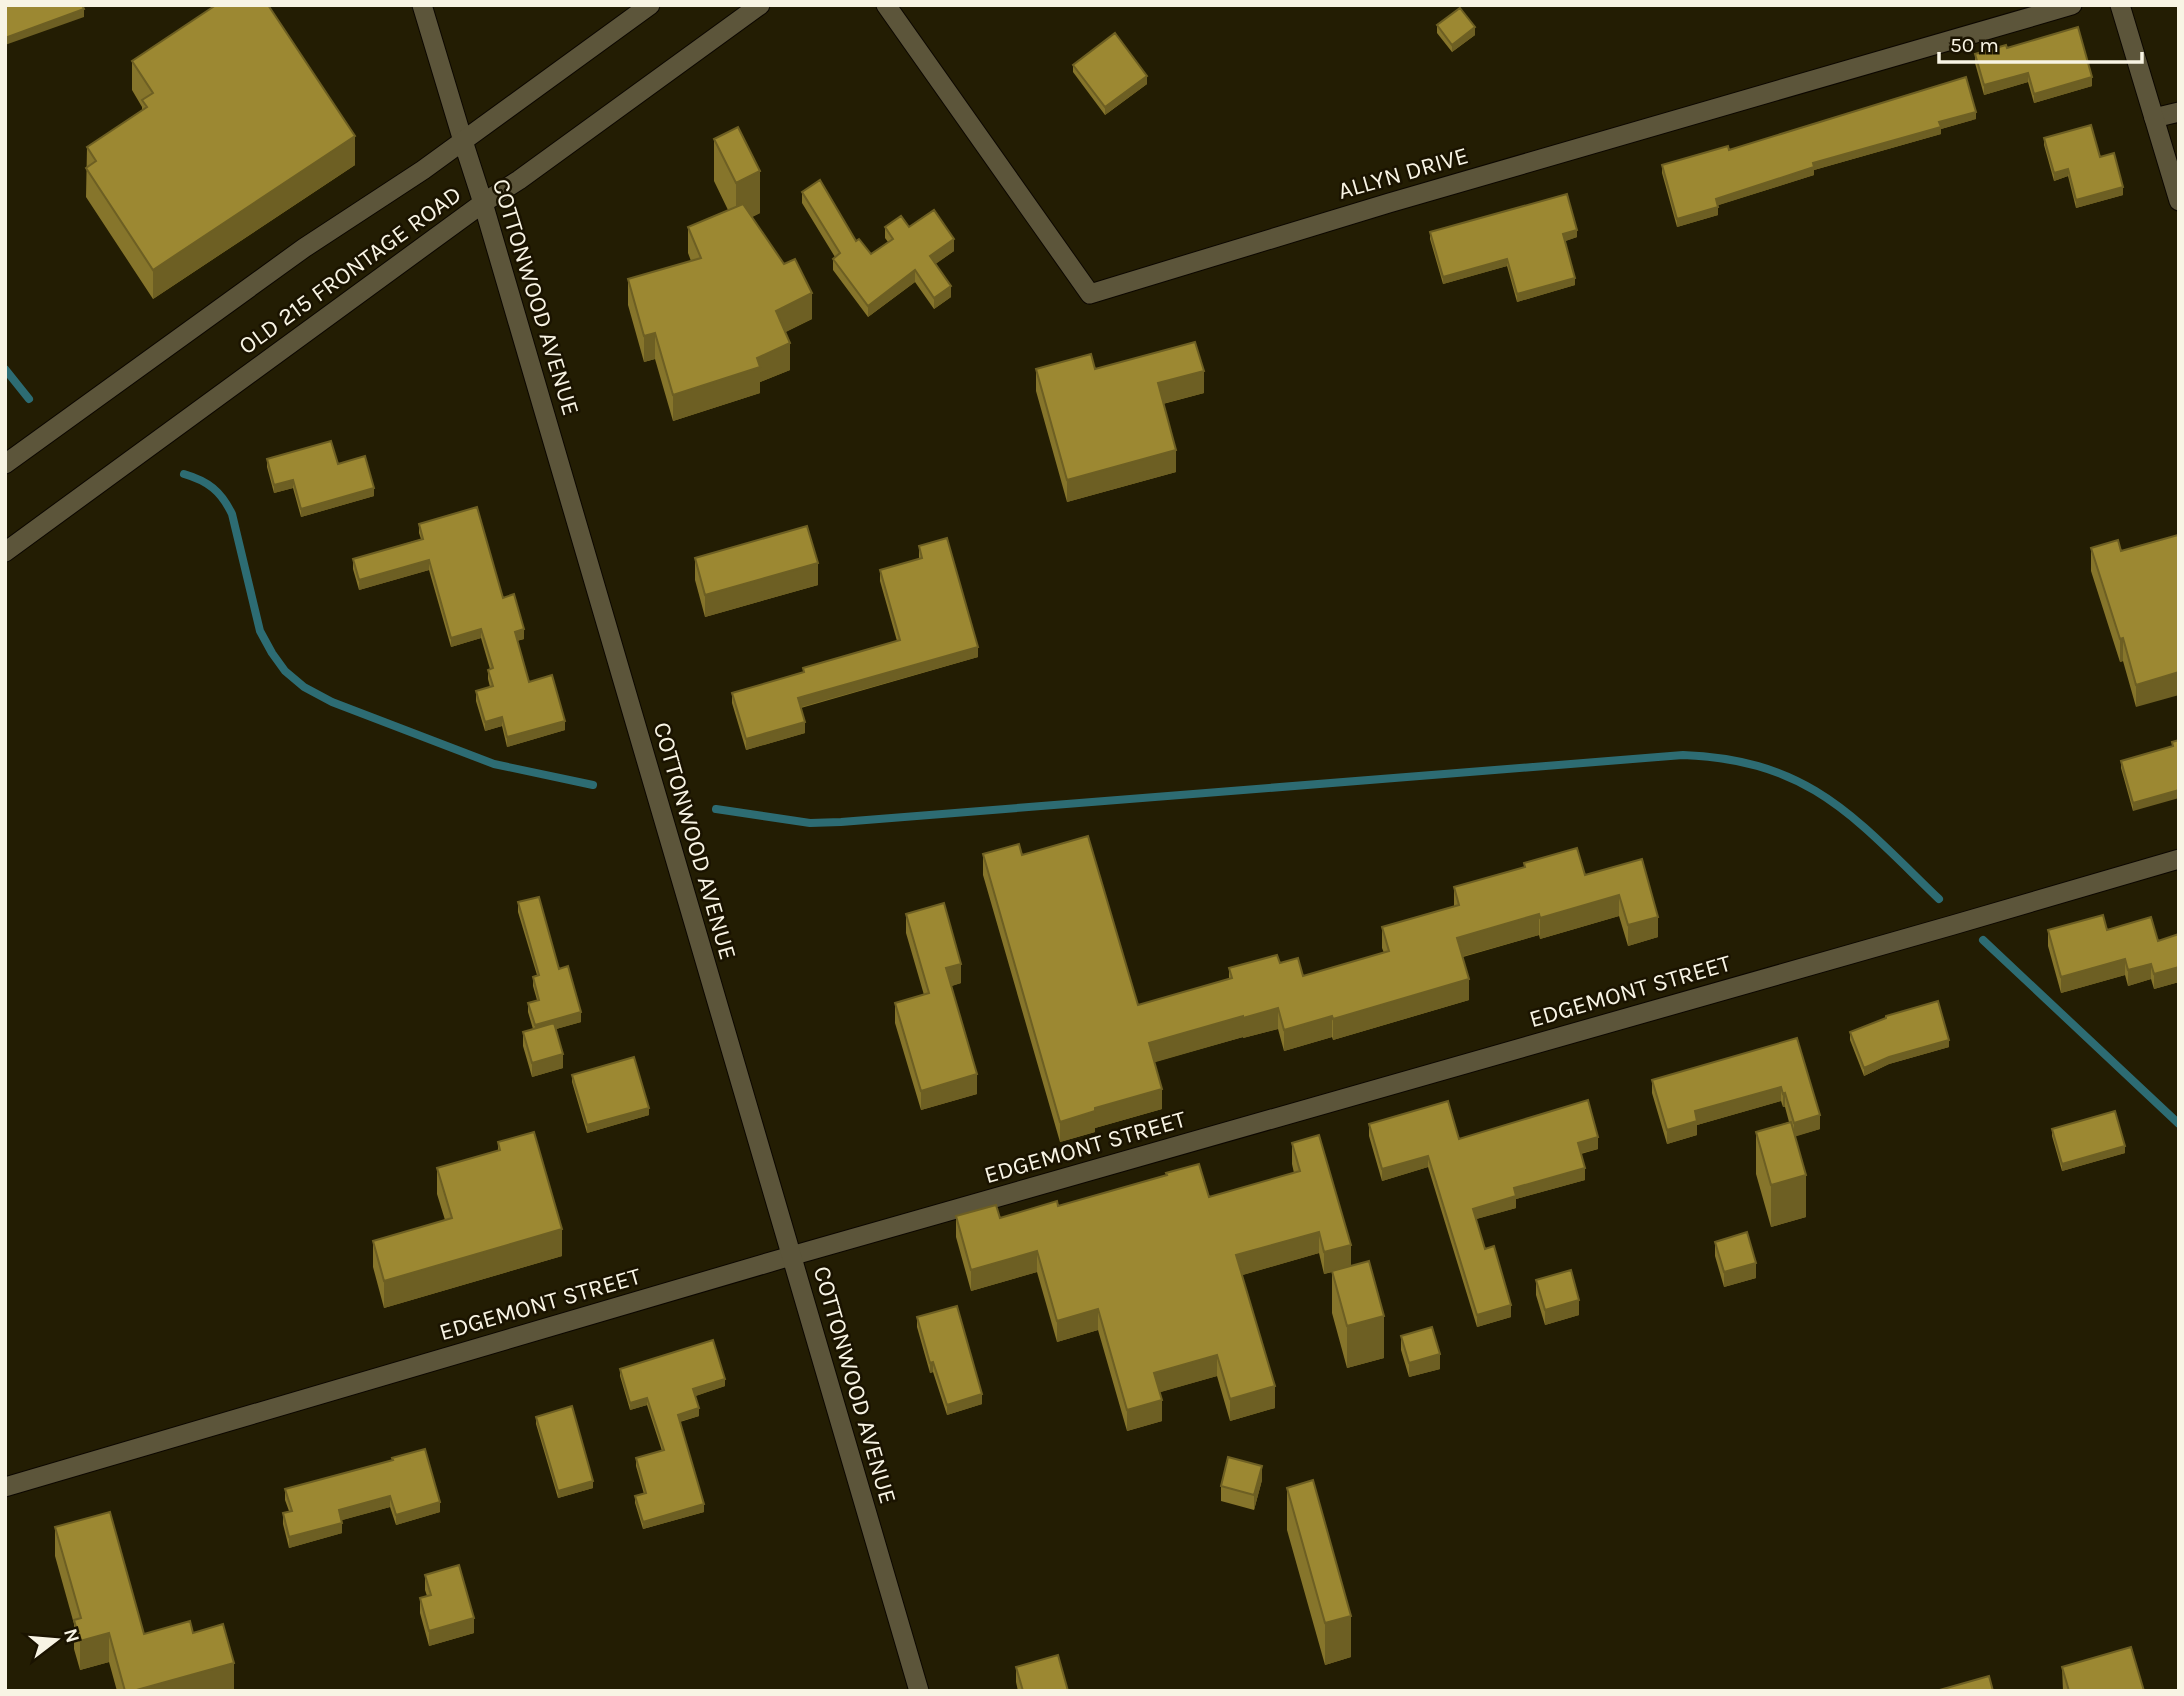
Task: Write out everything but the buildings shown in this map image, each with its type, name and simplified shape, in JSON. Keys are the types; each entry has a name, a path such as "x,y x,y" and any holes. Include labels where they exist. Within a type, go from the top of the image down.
{"street":[{"name":"COTTONWOOD AVENUE","path":"422,5 483,203 919,1691"},
{"name":"OLD 215 FRONTAGE ROAD","path":"5,464 304,248 423,170 650,5"},
{"name":"OLD 215 FRONTAGE ROAD","path":"5,552 483,203 527,175 760,5"},
{"name":"ALLYN DRIVE","path":"886,5 1090,295 1389,202 2072,5"},
{"path":"2120,5 2179,201"},
{"path":"2154,118 2179,112"},
{"name":"EDGEMONT STREET","path":"5,1487 791,1256 2179,859"}],"waterway":[{"path":"5,369 29,399"},
{"path":"184,474 213,488 228,506 260,631 285,671 304,687 332,702 494,764 593,785"},
{"path":"716,809 810,823 841,822 1683,755 1727,759 1765,768 1797,781 1827,798 1854,819 1939,899"},
{"path":"1983,940 2179,1124"}]}
